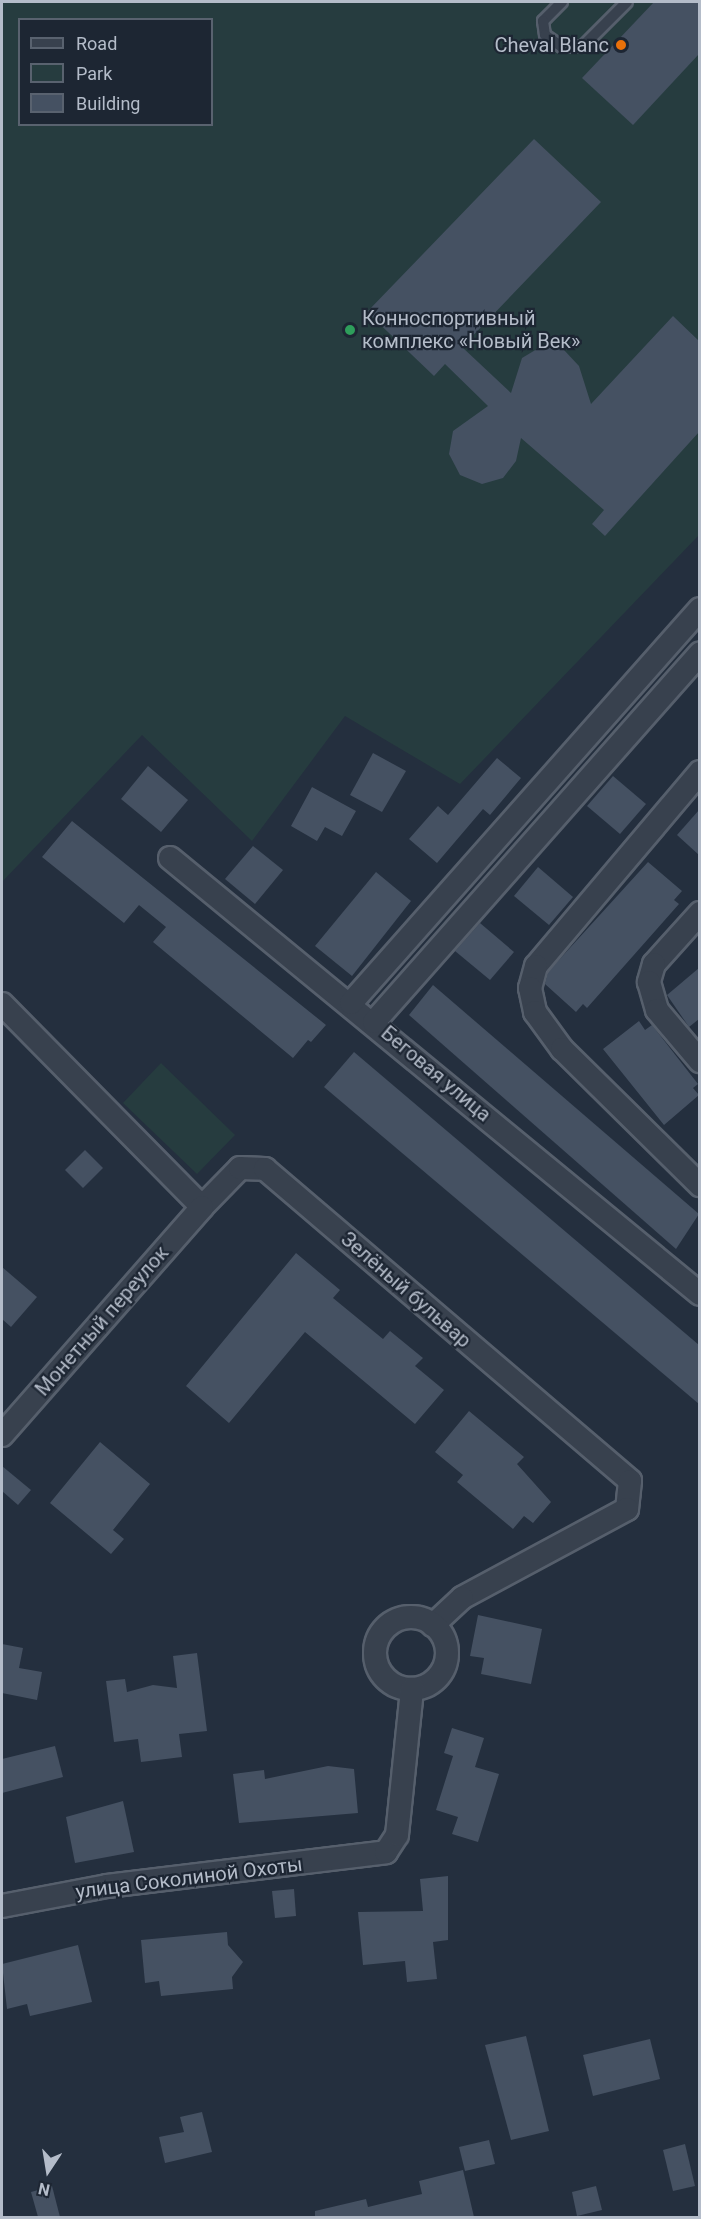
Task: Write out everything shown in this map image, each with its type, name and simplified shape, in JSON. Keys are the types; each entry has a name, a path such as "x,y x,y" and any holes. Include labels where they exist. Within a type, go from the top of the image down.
{"street":[{"path":"351,1003 699,609"},
{"path":"374,1022 699,654"},
{"path":"699,772 536,966 530,988 535,1012 562,1049 699,1185"},
{"name":"Беговая улица","path":"170,858 351,1003 699,1294"},
{"path":"699,913 654,964 650,982 657,1010 699,1061"},
{"path":"2,1004 202,1207"},
{"name":"Зелёный бульвар","path":"202,1207 240,1168 265,1169 630,1481 627,1509 462,1598 434,1625"},
{"name":"Монетный переулок","path":"2,1435 202,1207"},
{"path":"404,1618 434,1625 447,1650 445,1664 426,1686 412,1689 397,1686 376,1665 380,1635 404,1618"},
{"name":"улица Соколиной Охоты","path":"2,1906 158,1878 377,1856 397,1835 412,1689"}],"lane":[{"path":"562,2 543,21 545,35 562,47 583,46 627,2"}],"green space":[{"name":"Конноспортивный комплекс «Новый Век»","path":"2,2 699,2 699,535 460,784 345,716 252,841 142,735 2,882"},
{"path":"161,1063 235,1135 197,1174 123,1103"}],"building":[{"path":"654,2 699,2 699,54 633,125 582,78"},
{"path":"534,139 601,202 462,347 511,393 522,358 542,346 564,350 579,366 591,404 673,316 699,341 699,432 605,536 592,524 604,510 521,438 516,461 503,478 482,484 460,475 449,454 453,431 488,406 445,364 434,376 367,312"},
{"path":"373,753 406,771 382,812 350,795"},
{"path":"497,758 521,778 490,815 483,809 437,863 409,839 438,806 448,815"},
{"path":"148,766 188,800 161,832 121,799"},
{"path":"613,776 646,804 620,834 587,806"},
{"path":"312,787 356,811 342,836 325,827 317,841 291,826"},
{"path":"699,810 699,855 677,835"},
{"path":"72,821 326,1025 311,1042 308,1040 293,1058 153,942 166,927 139,905 124,923 42,857"},
{"path":"253,846 283,870 255,904 225,879"},
{"path":"648,862 682,891 674,900 679,904 587,1008 583,1004 576,1012 545,984 548,972"},
{"path":"538,867 573,897 549,925 514,896"},
{"path":"376,872 411,901 352,976 315,946"},
{"path":"480,923 514,952 490,980 455,951"},
{"path":"699,968 699,1019 689,1027 667,995"},
{"path":"433,985 699,1214 676,1249 409,1015"},
{"path":"639,1021 645,1030 652,1025 698,1084 693,1088 699,1095 664,1125 603,1049"},
{"path":"354,1052 699,1345 699,1404 324,1087"},
{"path":"85,1150 103,1168 83,1188 65,1170"},
{"path":"296,1253 340,1290 333,1298 383,1339 390,1331 423,1358 415,1366 444,1390 415,1424 305,1332 229,1423 186,1386"},
{"path":"2,1267 37,1297 11,1327 2,1319"},
{"path":"469,1411 524,1457 517,1464 551,1502 533,1523 524,1516 513,1529 457,1482 463,1475 435,1452"},
{"path":"100,1442 150,1484 113,1530 124,1539 111,1554 50,1503"},
{"path":"2,1466 31,1490 18,1505 2,1491"},
{"path":"478,1615 542,1629 531,1684 481,1674 484,1658 470,1656"},
{"path":"2,1644 23,1648 19,1668 42,1672 37,1700 2,1693"},
{"path":"197,1653 207,1731 179,1734 182,1757 141,1762 138,1739 114,1742 106,1681 125,1679 127,1692 153,1685 177,1688 173,1656"},
{"path":"452,1728 484,1738 475,1767 499,1774 478,1842 452,1834 458,1817 436,1810 453,1756 444,1753"},
{"path":"55,1746 63,1777 2,1793 2,1759"},
{"path":"328,1766 354,1769 358,1813 239,1823 233,1774 264,1770 265,1779"},
{"path":"123,1801 134,1852 75,1863 66,1817"},
{"path":"448,1876 448,1940 433,1942 437,1979 407,1982 405,1961 363,1965 358,1912 423,1911 420,1879"},
{"path":"294,1889 296,1916 275,1918 272,1891"},
{"path":"227,1932 228,1945 243,1962 232,1977 233,1989 161,1996 159,1981 145,1983 141,1940"},
{"path":"78,1945 92,2002 30,2016 27,2004 7,2009 2,1964"},
{"path":"526,2036 549,2131 511,2140 485,2045"},
{"path":"650,2039 660,2079 593,2096 583,2055"},
{"path":"202,2112 212,2152 165,2163 159,2137 184,2132 180,2117"},
{"path":"489,2140 495,2164 465,2171 459,2147"},
{"path":"685,2144 695,2186 673,2191 663,2150"},
{"path":"463,2170 474,2217 315,2217 315,2211 366,2199 368,2207 422,2194 419,2181"},
{"path":"52,2186 60,2217 38,2217 31,2192"},
{"path":"596,2186 602,2210 577,2216 572,2192"}],"place":[{"name":"Cheval Blanc","path":"621,45"},
{"name":"Конноспортивный комплекс «Новый Век»","path":"350,330"}]}
